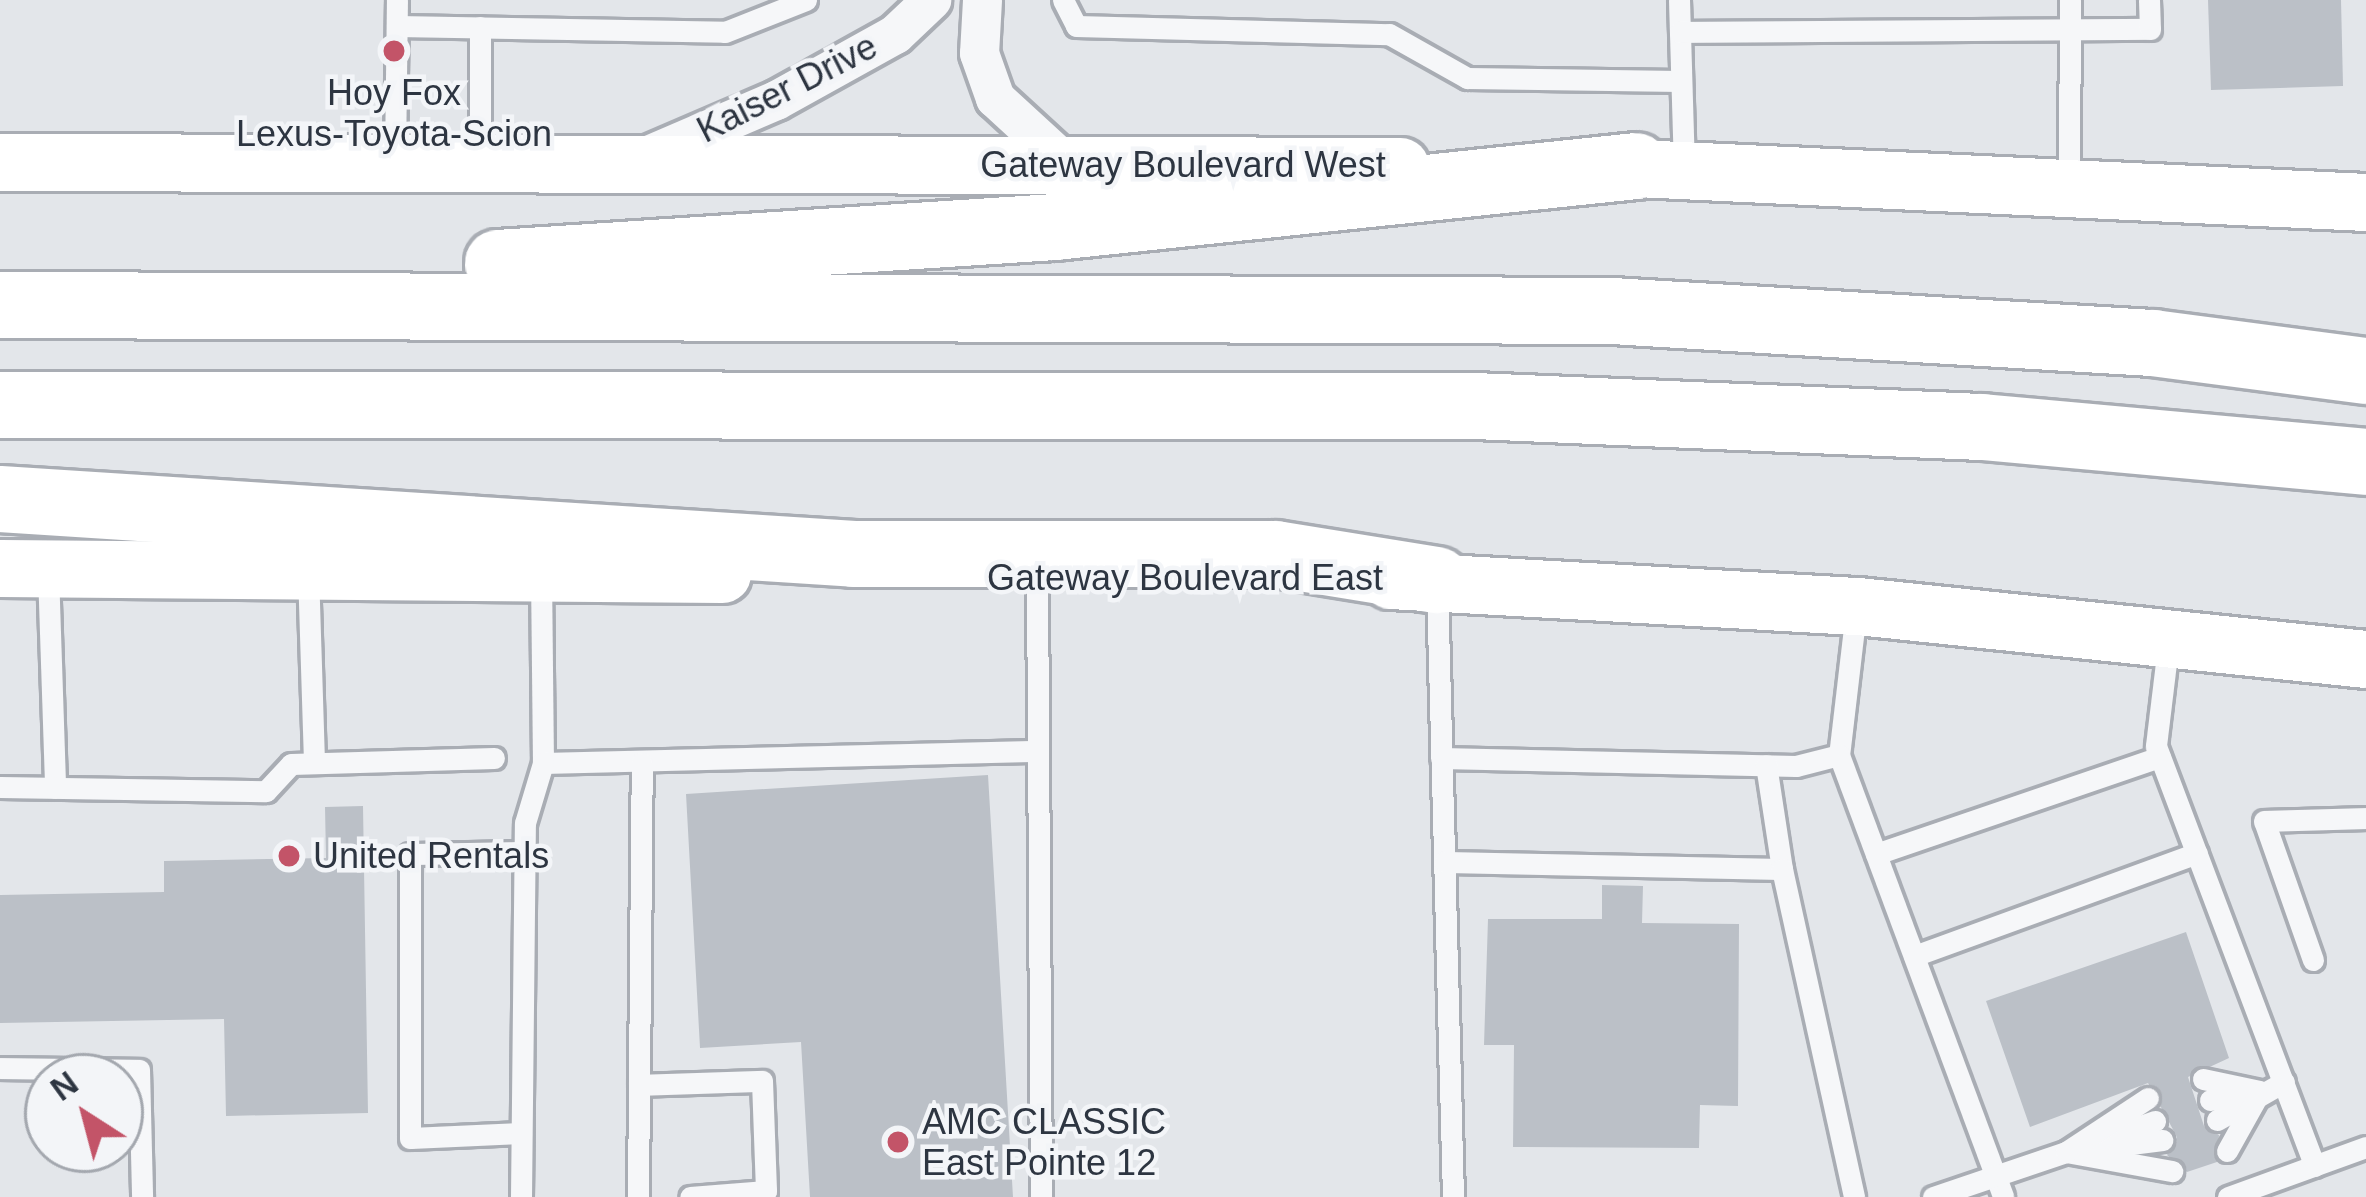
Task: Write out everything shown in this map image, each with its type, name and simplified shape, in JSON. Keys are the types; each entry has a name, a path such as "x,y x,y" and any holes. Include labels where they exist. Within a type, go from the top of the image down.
{"highway":[{"path":"0,270 389,270 670,255 1660,166"},
{"path":"0,304 1612,311 2130,341 2366,371"},
{"path":"0,405 1474,406 1959,425 2366,462"},
{"path":"0,499 854,554 1276,554 1436,580"}],"main road":[{"name":"Gateway Boulevard West","path":"0,162 1660,166 2365,201"},
{"name":"Gateway Boulevard East","path":"24,568 1436,580 1858,606 2366,658"}],"street":[{"name":"Kaiser Drive","path":"632,161 752,113 895,34 931,0"},
{"path":"982,0 979,52 995,98 1069,166"}],"lane":[{"path":"395,161 397,0"},
{"path":"397,26 724,32 806,0"},
{"path":"1063,0 1076,26 1389,34 1467,78 1680,80"},
{"path":"1660,166 1680,80 1679,0"},
{"path":"2069,183 2070,0"},
{"path":"1680,32 2150,28 2149,0"},
{"path":"480,27 481,161"},
{"path":"24,568 55,788"},
{"path":"308,570 314,764"},
{"path":"521,1197 525,852 543,763 541,573"},
{"path":"1036,577 1031,751 1041,1197"},
{"path":"1436,580 1453,1197"},
{"path":"1858,606 1839,755 1999,1188"},
{"path":"2169,638 2160,757 2314,1166"},
{"path":"543,763 1031,751"},
{"path":"1441,758 1766,765 1839,755"},
{"path":"1876,854 2160,757"},
{"path":"0,787 266,791 291,764 494,758"},
{"path":"638,1197 643,763"},
{"path":"1766,765 1782,868 1854,1197"},
{"path":"2313,960 2264,821 2366,818"},
{"path":"521,1133 410,1138 410,854 525,852"},
{"path":"1914,956 2197,853"},
{"path":"1445,862 1782,868"},
{"path":"0,1068 139,1070 142,1197"},
{"path":"639,1085 762,1081 766,1191 690,1197"},
{"path":"2260,1091 2216,1117 2284,1082"},
{"path":"2066,1152 2161,1137"},
{"path":"2066,1152 2161,1137"},
{"path":"1933,1197 1999,1188 2066,1152 2161,1137"},
{"path":"2228,1197 2366,1147"}],"building":[{"path":"2208,0 2341,0 2343,86 2211,90"},
{"path":"988,775 1013,1197 810,1197 801,1042 700,1048 686,794"},
{"path":"363,806 368,1113 226,1116 224,1019 0,1023 0,895 164,892 164,861 326,858 325,807"},
{"path":"1602,885 1643,886 1642,923 1739,924 1738,1106 1700,1105 1699,1148 1513,1147 1514,1045 1484,1045 1488,919 1602,919"},
{"path":"2186,932 2229,1058 2188,1077 2204,1126 2219,1135 2217,1162 2187,1172 2167,1155 2177,1137 2148,1083 2030,1127 1986,1001"}],"place":[{"name":"Hoy Fox Lexus-Toyota-Scion","path":"394,51"},
{"name":"United Rentals","path":"289,856"},
{"name":"AMC CLASSIC East Pointe 12","path":"898,1142"}]}
